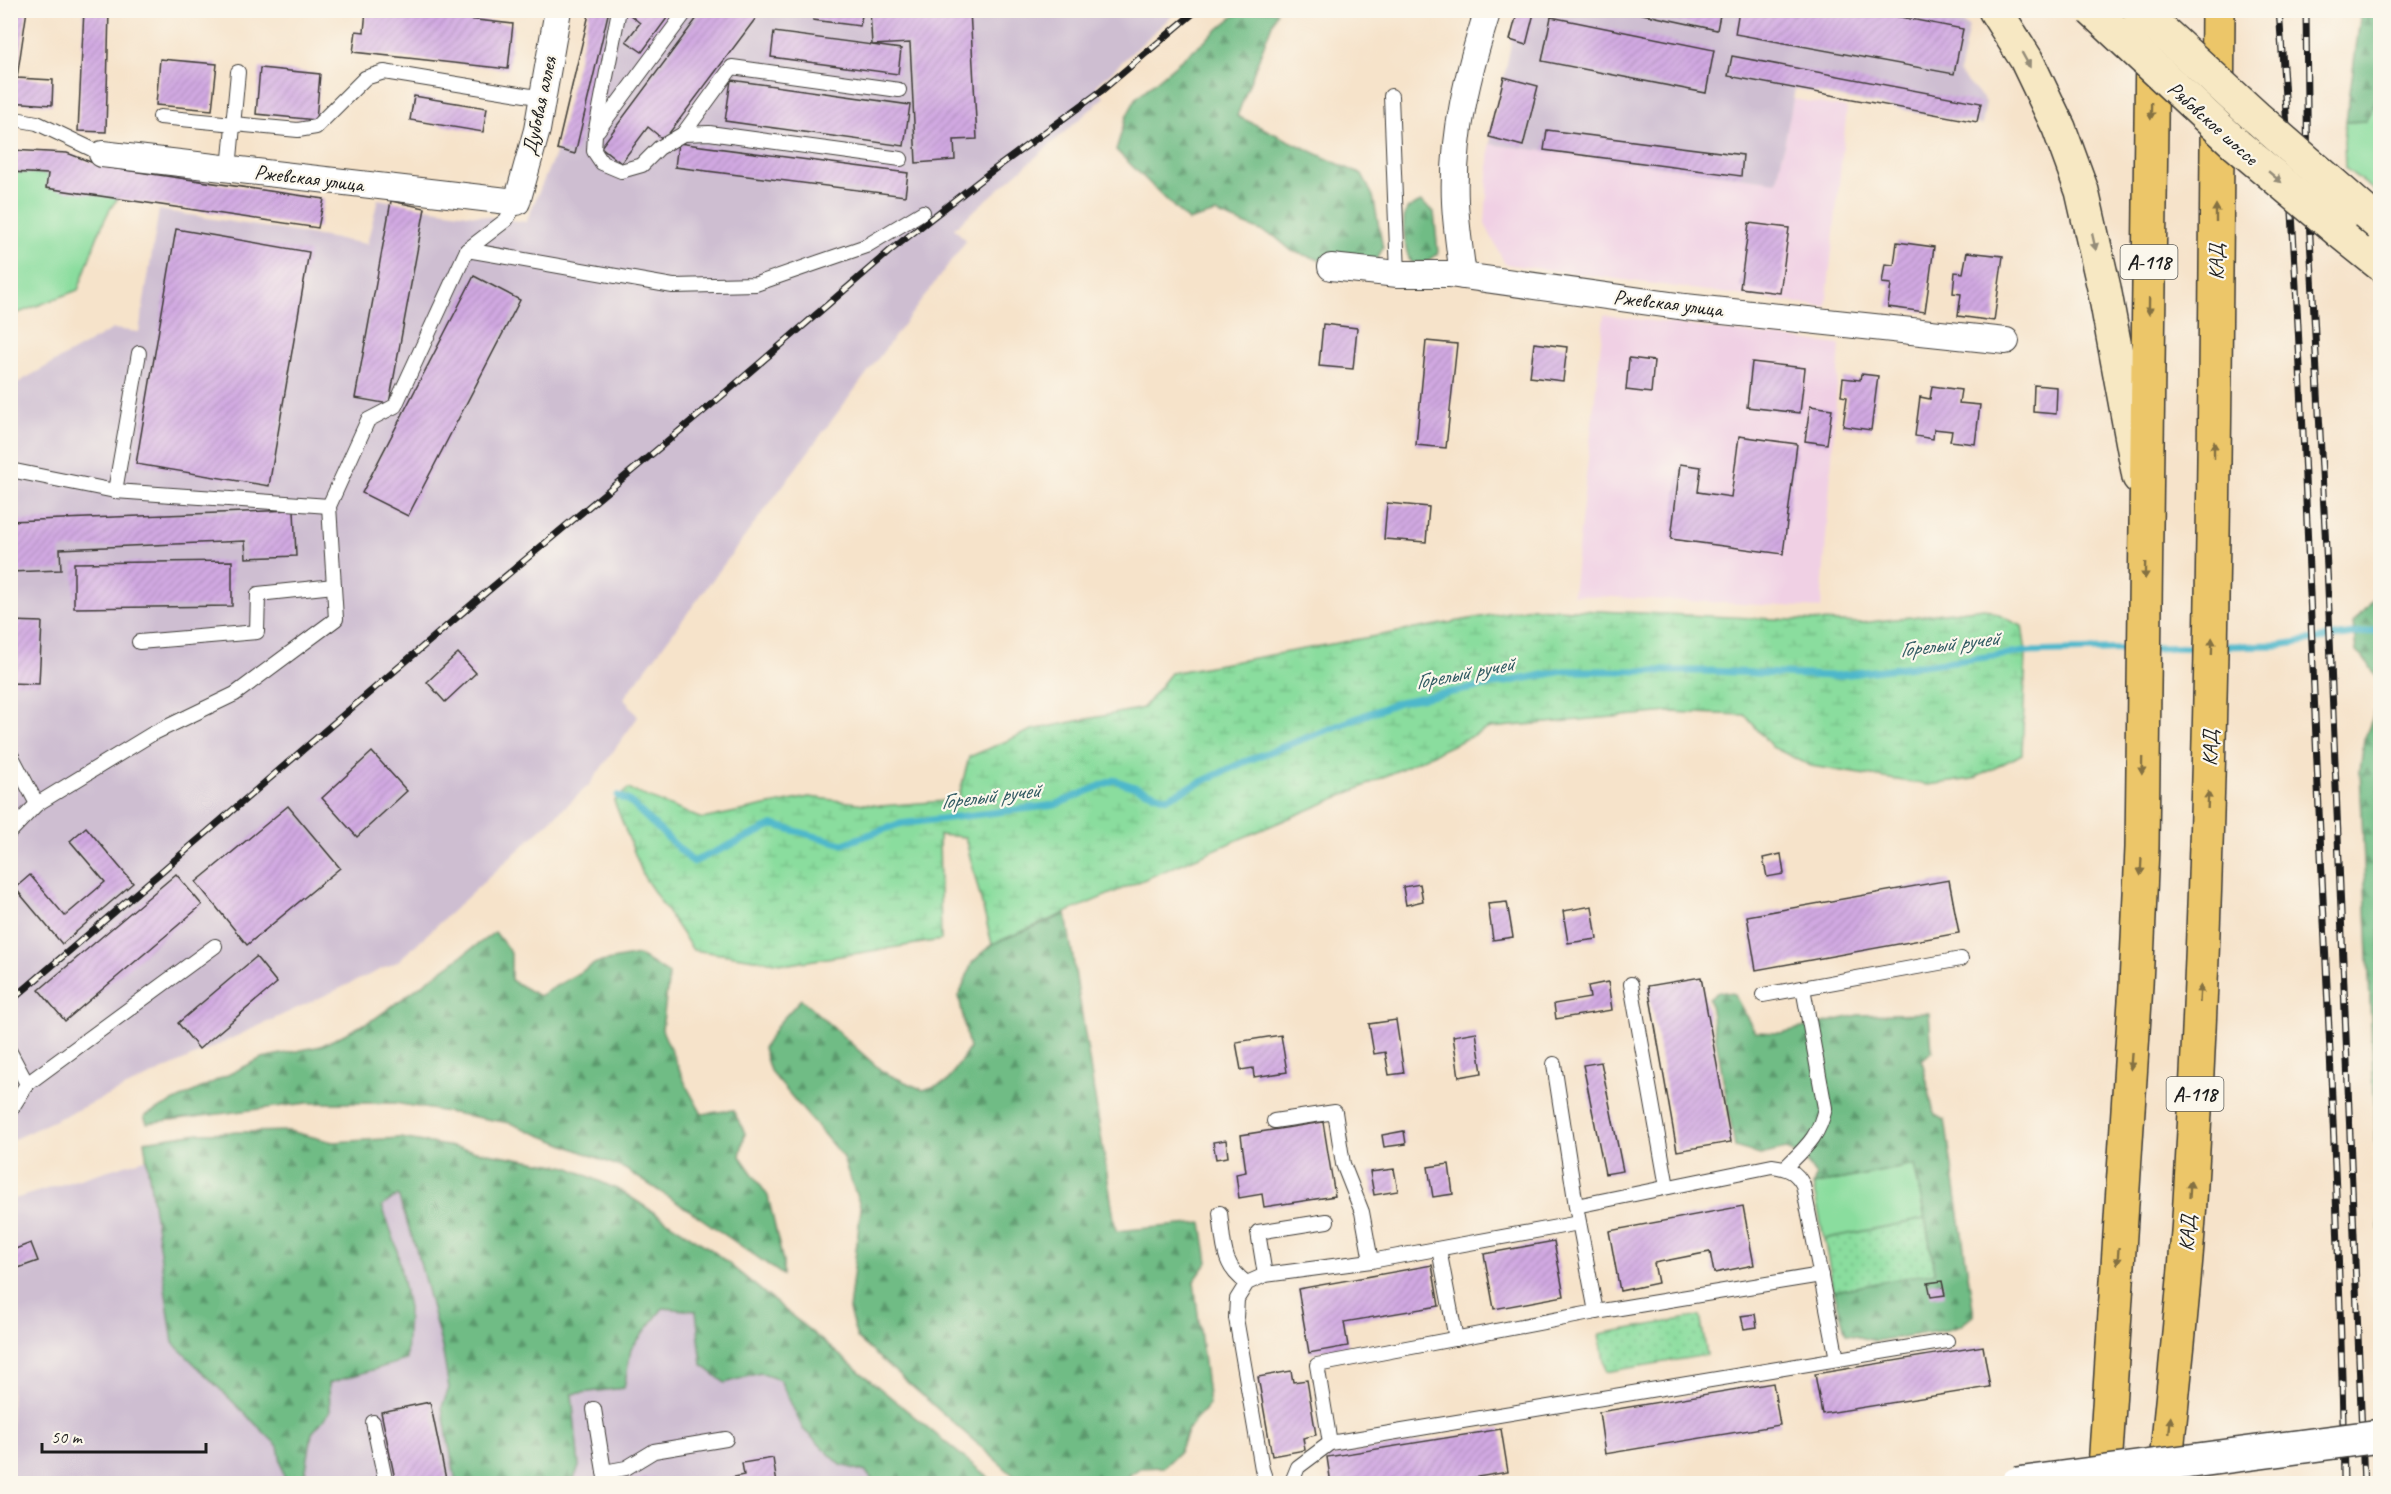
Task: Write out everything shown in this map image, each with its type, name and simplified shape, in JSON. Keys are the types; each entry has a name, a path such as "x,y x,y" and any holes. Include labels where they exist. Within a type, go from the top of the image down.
{"highway":[{"name":"А-118","path":"2104,1484 2136,985 2142,848 2152,10"},
{"name":"КАД","path":"2164,1484 2189,1221 2207,857 2214,509 2218,10"}],"main road":[{"path":"1995,10 2026,59 2059,128 2082,191 2104,288 2146,513"},
{"name":"Рябовское шоссе","path":"2092,10 2237,145 2380,264"},
{"name":"Рябовское шоссе","path":"2139,10 2256,117 2380,225"}],"street":[{"name":"Дубовая аллея","path":"517,202 543,98 558,10"},
{"path":"1462,276 1455,201 1456,143 1469,67 1488,10"},
{"name":"Ржевская улица","path":"102,154 517,202"},
{"name":"Ржевская улица","path":"1331,267 1398,274 1462,276 1685,307 2006,341"},
{"path":"2017,1484 2380,1436"}],"lane":[{"path":"620,10 595,134 594,151 602,163 621,171 642,165 659,148 683,134 732,68 898,90"},
{"path":"595,134 687,10"},
{"path":"230,169 238,72"},
{"path":"160,117 298,130 316,127 365,78 384,72 543,98"},
{"path":"1391,96 1398,274"},
{"path":"10,118 38,123 102,154"},
{"path":"683,134 708,133 902,159"},
{"path":"10,832 37,804 152,734 235,694 336,619 329,506 368,420 395,406 467,250 506,220 517,202"},
{"path":"467,250 673,286 756,284 866,246 923,212"},
{"path":"115,491 139,353"},
{"path":"10,470 115,491 329,506"},
{"path":"139,642 257,632 258,594 334,586"},
{"path":"10,753 37,804"},
{"path":"10,1111 27,1084 215,946"},
{"path":"1763,995 1960,959"},
{"path":"1631,984 1667,1187"},
{"path":"1785,1168 1812,1141 1821,1126 1825,1108 1803,988"},
{"path":"10,1052 27,1084"},
{"path":"1554,1064 1576,1206 1596,1312"},
{"path":"1274,1121 1335,1112 1343,1164 1362,1212 1371,1261"},
{"path":"1576,1206 1772,1166 1785,1168 1798,1175 1803,1185 1837,1359"},
{"path":"1220,1213 1227,1264 1235,1276 1247,1283"},
{"path":"1265,1275 1258,1232 1327,1221"},
{"path":"1267,1484 1262,1469 1236,1318 1238,1299 1247,1283 1265,1275 1371,1261 1579,1223"},
{"path":"1439,1249 1456,1338"},
{"path":"1330,1443 1317,1365 1596,1312 1821,1275"},
{"path":"1291,1484 1298,1467 1330,1443 1947,1341"},
{"path":"594,1409 605,1478 654,1451 726,1439"},
{"path":"373,1422 386,1484"}],"shaded area":[{"path":"590,11 1177,11 1096,86 1105,97 954,228 966,241 624,698 638,717 589,785 397,962 12,1140 10,387 113,329 139,332 159,210 367,244 378,199 526,222 557,149"},
{"path":"1518,11 1945,11 1969,27 1959,73 1986,102 1982,125 1795,89 1777,182 1490,144"},
{"path":"1793,99 1847,108 1826,307 1505,264 1485,224 1490,144 1777,182"},
{"path":"1604,315 1840,345 1821,608 1573,595"},
{"path":"325,1149 687,1273 924,1484 11,1484 11,1200 148,1158"}],"green space":[{"path":"1240,11 1277,11 1237,116 1362,175 1373,196 1383,248 1375,262 1323,261 1292,251 1274,236 1216,213 1188,221 1116,150 1126,117 1137,97"},
{"path":"2361,11 2380,11 2382,68 2377,96 2365,121 2346,122"},
{"path":"2380,85 2380,195 2345,168 2344,141 2346,122 2365,121"},
{"path":"11,172 48,174 118,199 101,227 78,290 11,316"},
{"path":"1421,202 1434,212 1438,253 1426,262 1412,263 1406,244 1404,219 1408,208"},
{"path":"2380,591 2380,699 2377,679 2368,663 2356,652 2353,623"},
{"path":"1531,608 1862,623 1984,608 2022,626 2026,652 2022,754 1973,779 1928,785 1811,766 1772,747 1745,715 1669,712 1489,728 1360,788 992,944 965,837 939,835 941,940 789,964 693,950 644,877 614,801 628,789 702,819 809,797 881,806 958,800 969,757 1032,730 1143,708 1171,673"},
{"path":"2380,699 2380,1230 2360,771 2364,740"},
{"path":"1066,914 1116,1231 1202,1223 1208,1262 1194,1281 1209,1404 1188,1429 1179,1452 1164,1467 1140,1468 1118,1483 1022,1483 857,1338 849,1310 861,1208 842,1156 770,1071 763,1048 779,1023 801,999 883,1072 923,1090 947,1082 969,1049 959,996 972,963 992,944"},
{"path":"495,932 511,953 511,980 539,996 596,963 638,955 669,974 662,1030 687,1087 702,1114 733,1110 745,1133 740,1156 768,1196 783,1262 783,1275 625,1169 510,1123 395,1103 307,1103 147,1123 144,1116 262,1058 321,1046 374,1019"},
{"path":"1719,991 1734,994 1755,1032 1780,1033 1858,1015 1929,1013 1932,1051 1922,1060 1934,1114 1945,1120 1974,1315 1960,1326 1875,1341 1846,1334 1834,1291 1935,1271 1915,1165 1813,1185 1816,1176 1804,1159 1786,1149 1760,1155 1735,1147 1709,999"},
{"path":"289,1131 333,1142 401,1138 568,1167 621,1191 712,1250 995,1483 875,1483 866,1472 841,1465 803,1429 780,1380 760,1373 725,1383 702,1365 696,1311 663,1308 631,1349 624,1388 572,1394 579,1467 572,1483 456,1483 442,1407 449,1388 442,1347 418,1255 398,1195 382,1206 396,1245 408,1308 406,1360 329,1383 330,1412 312,1433 305,1476 300,1483 285,1483 278,1446 173,1343 144,1141 199,1133"},
{"path":"1914,1165 1925,1219 1824,1239 1813,1185"},
{"path":"1925,1219 1935,1272 1834,1291 1824,1239"},
{"path":"1700,1316 1707,1355 1606,1372 1599,1334"}],"building":[{"path":"10,10 27,10 17,78 53,80 52,105 10,102"},
{"path":"84,10 109,10 106,132 78,131"},
{"path":"366,10 386,10 513,24 508,69 353,52 356,31 364,32"},
{"path":"590,10 609,10 575,154 557,149"},
{"path":"624,10 673,10 642,52 626,41 640,23"},
{"path":"703,10 762,10 664,140 648,127 621,163 601,147"},
{"path":"815,10 863,10 860,26 813,20"},
{"path":"870,10 970,10 977,139 954,140 955,160 916,163 910,43 872,45"},
{"path":"1518,10 1534,13 1526,45 1510,40"},
{"path":"1624,10 1721,10 1717,30"},
{"path":"1739,10 1864,10 1963,29 1954,74 1735,34"},
{"path":"1551,17 1714,50 1706,93 1542,61"},
{"path":"774,32 901,49 898,74 771,57"},
{"path":"1732,56 1981,103 1977,122 1728,76"},
{"path":"160,59 217,64 212,110 156,105"},
{"path":"260,68 320,74 316,120 256,114"},
{"path":"1504,77 1538,86 1523,146 1489,137"},
{"path":"731,80 910,105 904,146 725,121"},
{"path":"414,96 487,108 483,132 410,120"},
{"path":"1547,130 1743,155 1741,176 1544,150"},
{"path":"678,143 908,173 905,196 675,167"},
{"path":"10,150 67,153 104,167 324,199 318,228 46,188 48,174 10,172"},
{"path":"391,201 425,208 389,404 355,398"},
{"path":"1749,223 1789,228 1780,293 1740,288"},
{"path":"176,229 309,252 269,486 136,464"},
{"path":"1897,242 1934,247 1925,312 1888,307 1891,284 1882,283 1885,264 1894,265"},
{"path":"1967,252 2003,256 1994,321 1958,316 1961,294 1953,293 1955,272 1963,273"},
{"path":"474,276 520,300 408,516 362,493"},
{"path":"1323,324 1357,328 1353,369 1319,366"},
{"path":"1426,341 1457,344 1446,448 1416,445"},
{"path":"1534,343 1567,347 1563,381 1530,377"},
{"path":"1629,358 1654,361 1651,393 1626,390"},
{"path":"1752,362 1805,368 1800,413 1747,407"},
{"path":"1861,374 1878,376 1871,430 1843,426 1847,397 1841,396 1843,378 1860,380"},
{"path":"2034,385 2057,387 2056,414 2033,412"},
{"path":"1932,386 1961,390 1959,403 1980,405 1975,444 1950,441 1952,431 1934,429 1933,439 1915,436 1920,397 1930,399"},
{"path":"1810,406 1832,409 1827,444 1805,441"},
{"path":"1739,436 1797,444 1783,554 1671,539 1680,464 1701,467 1698,492 1731,497"},
{"path":"1387,503 1429,507 1426,542 1384,539"},
{"path":"294,510 296,556 246,558 245,541 60,549 61,570 10,572 10,521"},
{"path":"232,561 232,606 74,608 74,563"},
{"path":"10,621 42,622 39,684 10,683"},
{"path":"458,653 476,673 445,702 427,682"},
{"path":"372,752 407,791 357,837 322,798"},
{"path":"288,806 340,868 247,945 196,882"},
{"path":"86,827 133,883 62,944 15,888 30,875 65,916 105,882 70,841"},
{"path":"1781,854 1784,874 1767,877 1763,858"},
{"path":"176,874 202,905 65,1021 39,990"},
{"path":"1949,880 1959,933 1756,970 1747,916"},
{"path":"1420,884 1423,901 1406,905 1403,887"},
{"path":"1507,902 1513,937 1493,940 1488,904"},
{"path":"1592,906 1597,939 1568,943 1563,911"},
{"path":"256,957 277,983 199,1049 178,1023"},
{"path":"1701,977 1731,1142 1677,1151 1648,986"},
{"path":"1608,982 1612,1010 1556,1019 1554,1004 1590,998 1588,986"},
{"path":"1396,1020 1404,1073 1389,1075 1385,1052 1374,1054 1369,1024"},
{"path":"1476,1032 1482,1073 1459,1077 1453,1036"},
{"path":"1281,1035 1287,1072 1254,1077 1253,1068 1241,1070 1236,1042"},
{"path":"1601,1062 1623,1171 1605,1174 1583,1065"},
{"path":"1323,1122 1335,1196 1264,1207 1262,1194 1239,1198 1236,1174 1246,1172 1241,1135"},
{"path":"1404,1131 1406,1144 1384,1147 1382,1135"},
{"path":"1226,1140 1228,1157 1216,1159 1213,1142"},
{"path":"1449,1164 1453,1194 1433,1197 1428,1167"},
{"path":"1394,1169 1398,1191 1374,1195 1370,1172"},
{"path":"1743,1206 1754,1265 1714,1273 1710,1252 1654,1263 1658,1283 1620,1291 1609,1231"},
{"path":"1554,1241 1564,1296 1494,1309 1484,1254"},
{"path":"31,1243 38,1261 10,1271 10,1251"},
{"path":"1432,1265 1439,1306 1344,1322 1348,1346 1309,1353 1298,1289"},
{"path":"1942,1281 1945,1295 1931,1297 1928,1283"},
{"path":"1755,1314 1757,1327 1744,1329 1741,1316"},
{"path":"1983,1346 1990,1387 1822,1414 1815,1374"},
{"path":"1291,1371 1293,1382 1307,1380 1316,1435 1303,1438 1305,1450 1272,1456 1258,1377"},
{"path":"1773,1383 1780,1425 1605,1454 1599,1412"},
{"path":"430,1402 447,1484 396,1484 381,1412"},
{"path":"1501,1429 1508,1472 1436,1484 1331,1484 1327,1457"},
{"path":"773,1458 777,1484 702,1484 744,1475 742,1463"},
{"path":"653,1477 655,1484 622,1484 622,1482"}],"waterway":[{"name":"Горелый ручей","path":"2220,646 2279,645 2380,630"},
{"name":"Горелый ручей","path":"2154,648 2203,647"},
{"name":"Горелый ручей","path":"618,796 629,801 693,862 774,825 843,844 899,824 1055,805 1114,780 1167,798 1244,762 1399,702 1564,671 1707,671 1833,676 2026,652 2137,649"}],"railway":[{"path":"12,1000 477,600 731,388 891,250 988,174 1101,91 1197,10"},
{"path":"2279,10 2292,204 2306,496 2337,1222 2344,1484"},
{"path":"2306,10 2308,198 2328,588 2364,1484"}]}
